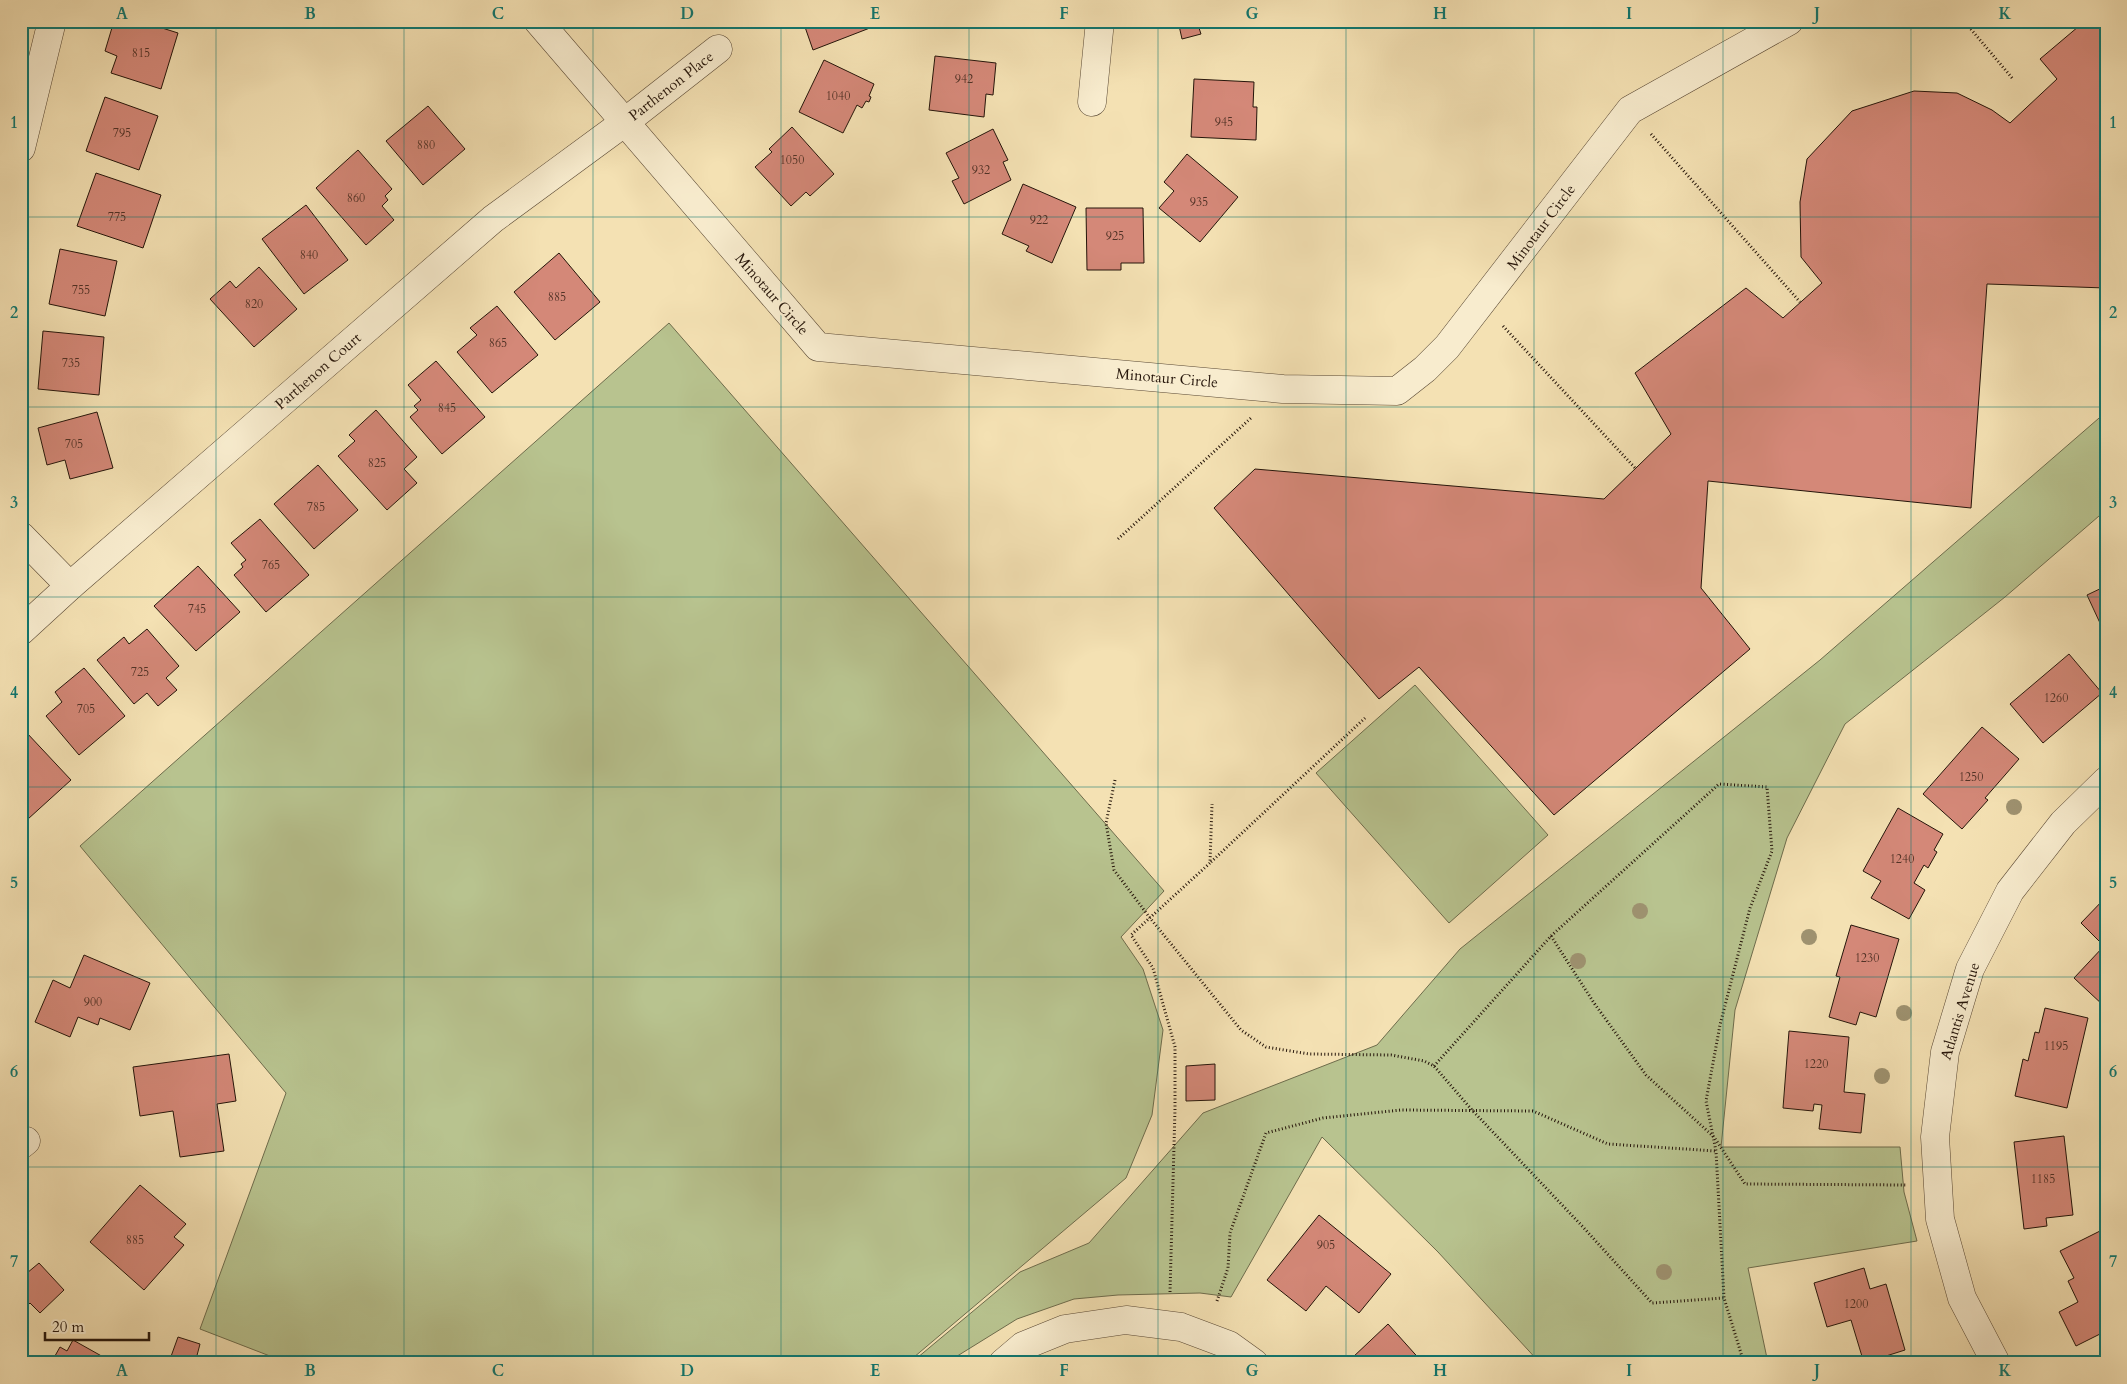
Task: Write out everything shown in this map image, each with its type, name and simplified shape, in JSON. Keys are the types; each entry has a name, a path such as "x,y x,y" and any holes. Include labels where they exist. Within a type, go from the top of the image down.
{"street":[{"path":"21,148 52,21"},
{"name":"Minotaur Circle","path":"538,21 818,347 1283,389 1398,391 1425,369 1447,347 1630,110 1789,21"},
{"path":"1092,102 1100,21"},
{"name":"Parthenon Place","path":"625,122 718,49"},
{"name":"Parthenon Court","path":"21,631 70,586 493,220 625,122"},
{"path":"21,536 70,586"},
{"name":"Atlantis Avenue","path":"1996,1363 1962,1298 1940,1219 1935,1137 1944,1052 1970,968 2010,891 2063,823 2106,781"},
{"path":"1003,1363 1023,1346 1065,1329 1126,1320 1181,1327 1229,1345 1254,1363"}],"path":[{"path":"1964,21 2013,80"},
{"path":"1630,110 1800,302"},
{"path":"1482,303 1636,469"},
{"path":"1118,539 1283,389"},
{"path":"1170,1292 1176,1108 1175,1048 1153,968 1131,935 1365,718"},
{"path":"1115,780 1106,823 1114,870 1150,918 1241,1030 1266,1047 1309,1054 1391,1054 1424,1061 1434,1066 1472,1110 1652,1303 1724,1298"},
{"path":"1434,1066 1551,936 1719,784 1767,787 1772,851 1750,908 1720,1025 1706,1101 1716,1150 1724,1298 1744,1363"},
{"path":"1210,863 1212,804"},
{"path":"1551,936 1594,1003 1646,1075 1714,1137 1745,1184 1938,1186"},
{"path":"1217,1301 1228,1268 1230,1233 1266,1133 1323,1118 1401,1110 1533,1111 1608,1144 1716,1150"}],"green space":[{"path":"669,323 1164,891 1121,937 1143,969 1163,1030 1152,1115 1126,1178 907,1363 288,1363 200,1329 286,1093 80,846"},
{"path":"2106,412 2106,510 2005,597 1845,724 1787,838 1735,1010 1721,1147 1900,1147 1904,1192 1917,1241 1748,1268 1768,1363 1540,1363 1438,1252 1322,1137 1231,1297 1200,1293 1118,1295 1074,1299 1017,1319 946,1363 911,1363 1020,1272 1089,1243 1203,1113 1377,1045 1460,949 1820,660"},
{"path":"1415,685 1548,835 1449,923 1316,773"}],"building":[{"path":"114,21 140,21 178,33 161,89 111,73 117,56 105,51"},
{"path":"809,21 873,21 875,26 813,50 805,27 811,24"},
{"path":"1178,21 1231,21 1199,28 1201,34 1182,39"},
{"path":"2085,21 2106,21 2106,288 1987,284 1971,508 1708,481 1701,588 1750,649 1554,815 1419,667 1379,699 1214,508 1255,469 1604,499 1671,434 1635,373 1746,288 1783,318 1822,283 1801,257 1800,202 1807,159 1852,111 1914,91 1957,93 1992,110 2010,123 2057,79 2040,59"},
{"path":"935,56 996,63 993,95 986,94 984,117 929,110"},
{"path":"824,60 874,84 869,96 871,97 869,102 866,101 862,108 857,105 843,133 799,112"},
{"path":"1194,79 1254,82 1253,107 1257,107 1256,140 1191,137"},
{"path":"105,97 158,116 139,170 86,151"},
{"path":"428,106 465,149 423,185 386,141"},
{"path":"792,127 834,174 810,196 806,192 791,206 755,167 772,152 769,149"},
{"path":"993,129 1008,160 1003,162 1011,180 964,204 952,181 959,178 946,153"},
{"path":"358,150 392,189 385,196 388,200 382,206 394,220 366,245 316,188"},
{"path":"1187,154 1238,197 1200,242 1159,208 1174,191 1164,182"},
{"path":"96,173 161,195 143,248 77,226"},
{"path":"1023,184 1076,207 1052,263 1026,251 1029,246 1002,234"},
{"path":"306,205 348,260 304,294 262,239"},
{"path":"1086,208 1143,208 1144,263 1121,263 1121,270 1087,270"},
{"path":"60,249 117,261 105,316 49,304"},
{"path":"559,253 600,302 555,340 514,292"},
{"path":"259,267 297,309 254,347 210,299 230,281 236,288"},
{"path":"497,306 538,355 492,393 457,352 477,335 470,328"},
{"path":"43,331 104,337 99,395 38,389"},
{"path":"436,361 485,417 442,454 410,417 418,410 414,406 421,400 408,385"},
{"path":"376,410 417,457 404,469 417,483 387,510 338,456 355,441 349,435"},
{"path":"97,412 113,468 70,479 65,460 47,465 38,428"},
{"path":"318,465 358,510 314,549 274,504"},
{"path":"260,519 309,575 266,612 234,575 243,567 241,564 246,560 231,543"},
{"path":"198,566 240,612 196,651 154,606"},
{"path":"2106,586 2106,636 2087,595"},
{"path":"147,629 179,666 166,678 177,690 158,706 147,693 134,704 97,660 124,637 129,644"},
{"path":"2069,654 2102,693 2043,743 2010,704"},
{"path":"84,668 125,716 79,755 46,716 62,702 55,692"},
{"path":"1982,727 2019,759 1985,798 1988,800 1962,829 1923,794"},
{"path":"26,732 71,780 28,819 21,812 21,737"},
{"path":"1898,808 1943,834 1934,850 1937,852 1928,868 1924,865 1914,883 1925,890 1909,919 1871,898 1881,881 1863,871"},
{"path":"2106,897 2106,1005 2104,1006 2074,978 2104,946 2081,923"},
{"path":"1851,925 1899,939 1876,1017 1860,1012 1856,1025 1829,1017 1840,977 1836,976"},
{"path":"84,955 150,983 130,1030 100,1018 98,1025 78,1017 70,1037 35,1022 53,980 70,988"},
{"path":"2045,1008 2088,1018 2067,1108 2015,1096 2023,1059 2028,1061 2035,1032 2039,1033"},
{"path":"1789,1031 1849,1037 1844,1092 1865,1094 1861,1133 1819,1129 1822,1105 1814,1104 1813,1111 1783,1108"},
{"path":"229,1054 236,1101 217,1104 224,1151 180,1157 173,1111 140,1116 133,1067"},
{"path":"1215,1064 1215,1100 1186,1101 1186,1066"},
{"path":"2064,1136 2073,1215 2046,1218 2047,1226 2024,1229 2014,1142"},
{"path":"140,1185 186,1224 174,1237 184,1245 144,1290 90,1242"},
{"path":"1319,1215 1391,1274 1359,1313 1326,1286 1306,1311 1267,1280"},
{"path":"2106,1228 2106,1303 2103,1304 2106,1310 2106,1331 2076,1346 2059,1312 2078,1302 2068,1281 2074,1278 2060,1251"},
{"path":"39,1263 64,1290 40,1313 30,1303 21,1312 21,1278"},
{"path":"1864,1268 1870,1289 1886,1284 1905,1350 1864,1363 1851,1320 1827,1327 1814,1283"},
{"path":"1388,1324 1423,1363 1356,1363 1352,1358"},
{"path":"178,1337 200,1344 195,1363 164,1363 165,1361 169,1362"},
{"path":"73,1340 114,1363 51,1363 60,1347 67,1351"}]}
